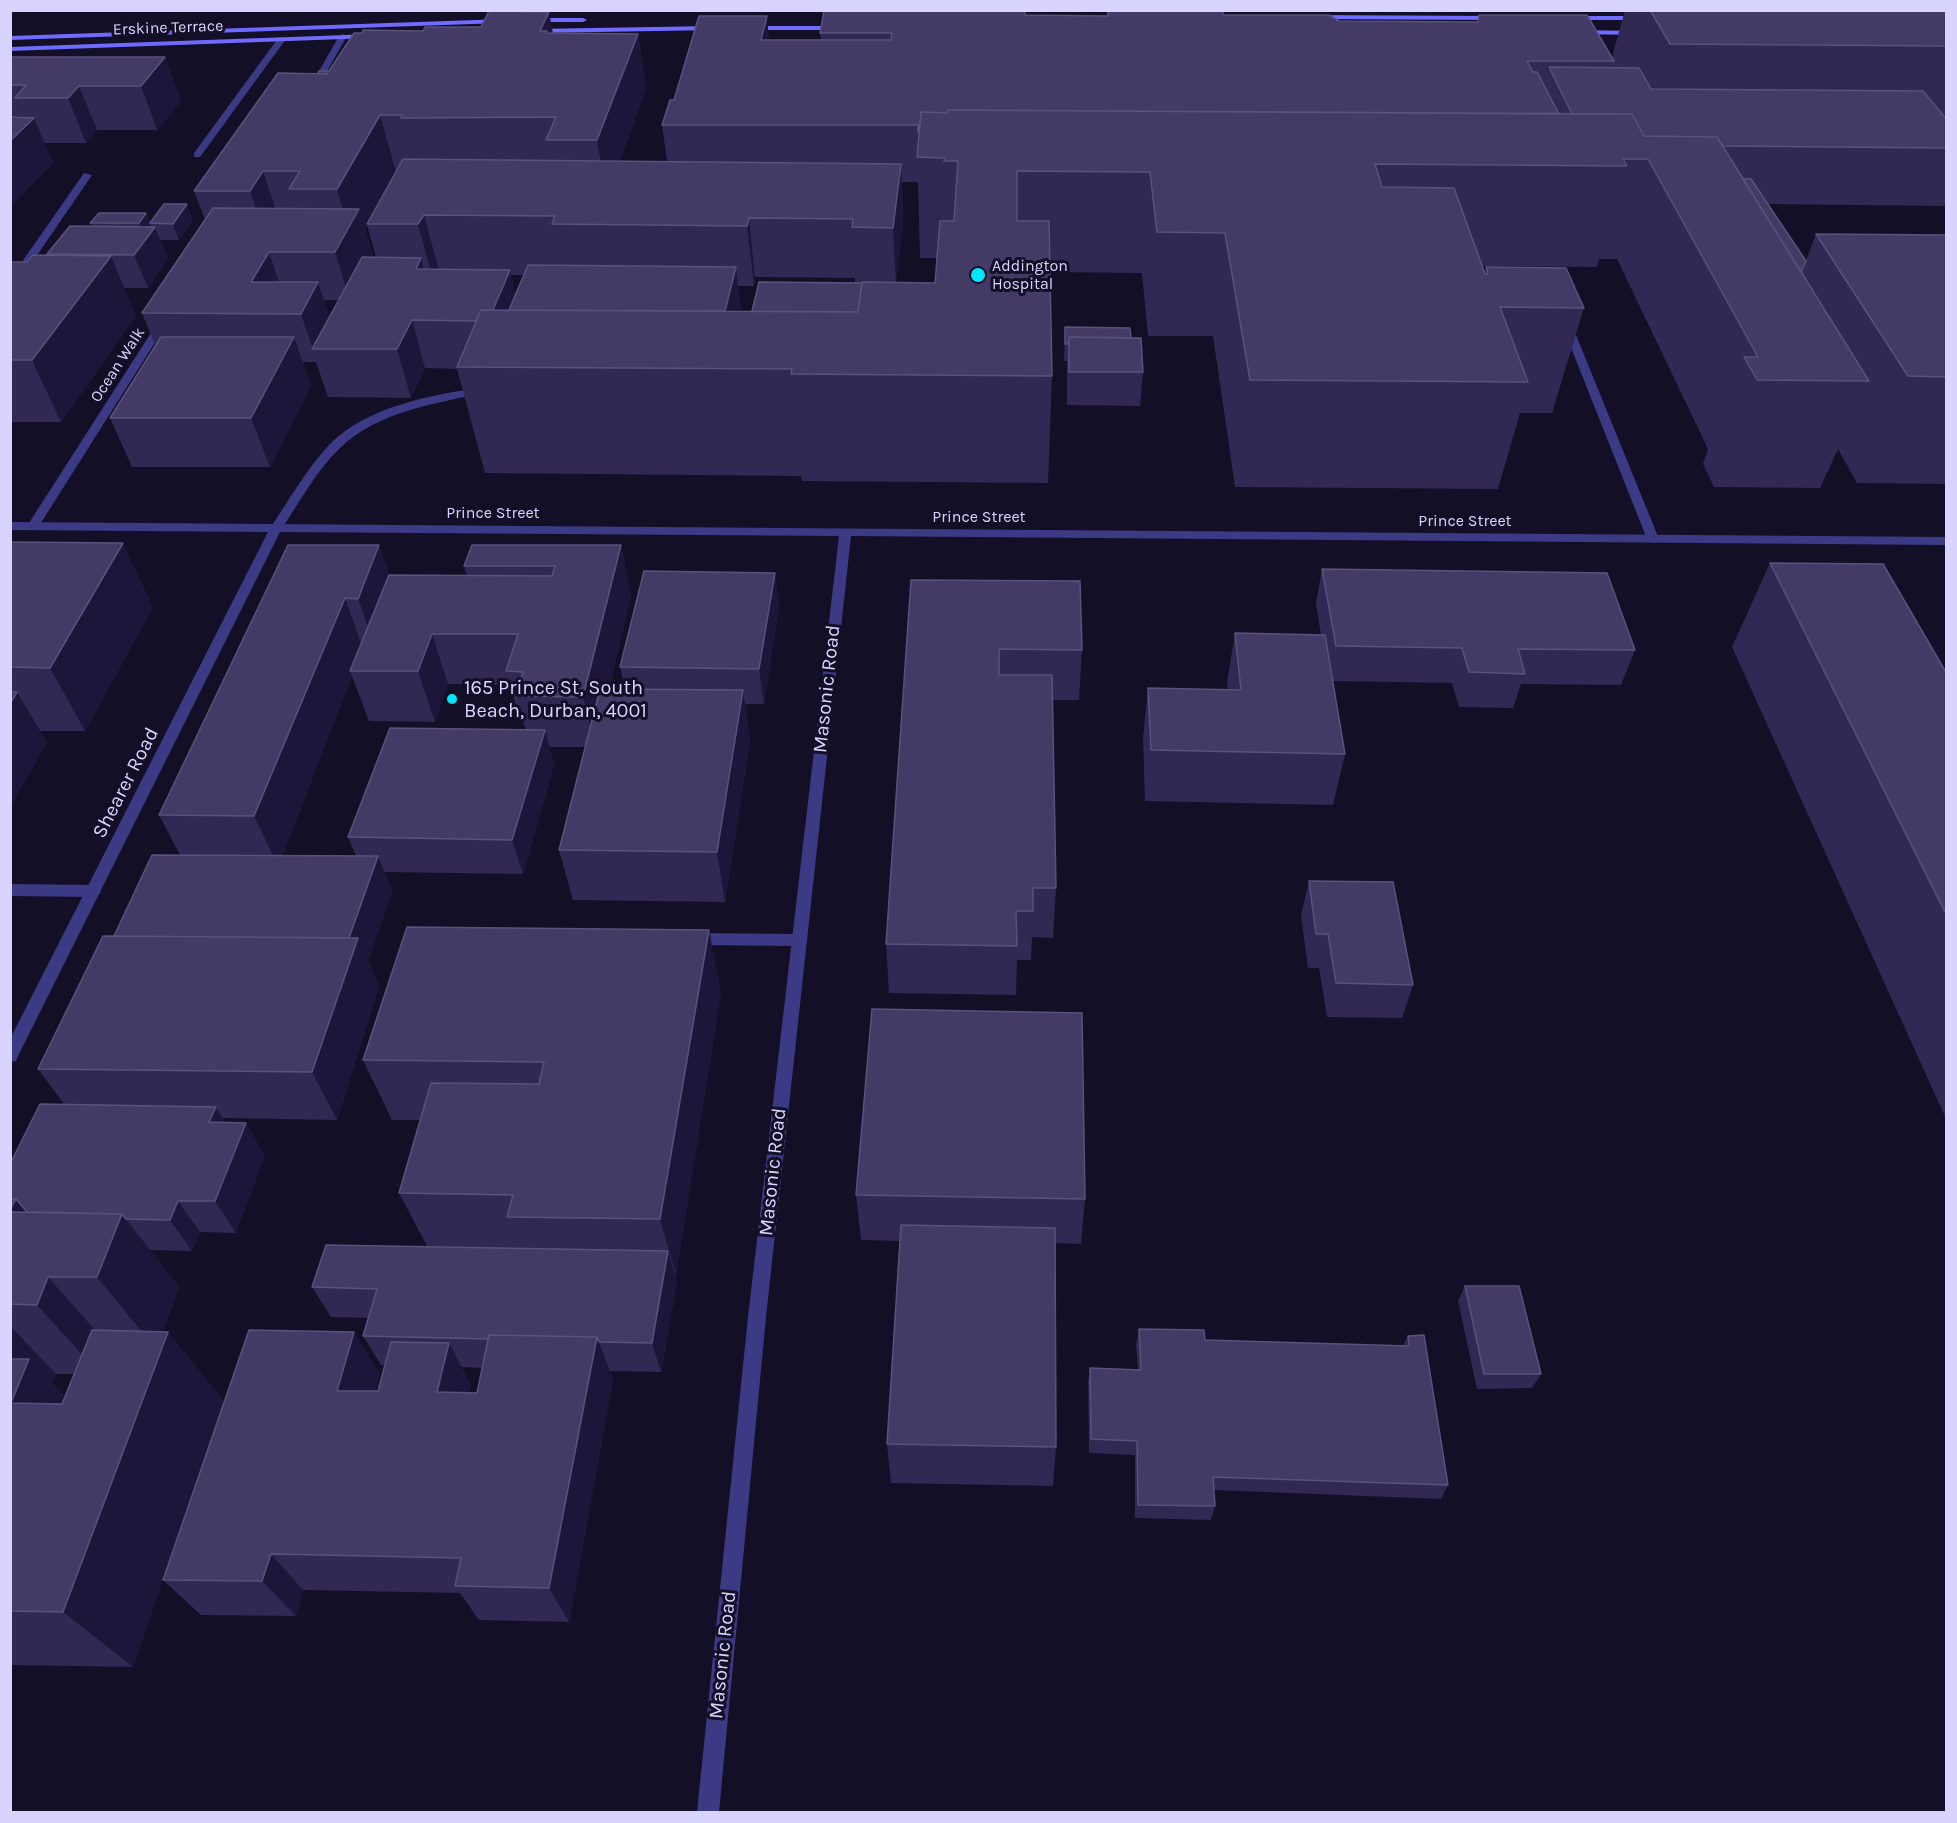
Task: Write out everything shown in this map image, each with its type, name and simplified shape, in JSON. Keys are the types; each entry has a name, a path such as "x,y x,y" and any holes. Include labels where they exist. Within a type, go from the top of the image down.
{"main road":[{"path":"1300,17 1503,18"},
{"path":"1563,18 1647,18"},
{"name":"Erskine Terrace","path":"10,38 510,20"},
{"path":"522,20 594,20"},
{"path":"522,32 723,28"},
{"path":"735,28 851,28"},
{"path":"1568,32 1651,33"},
{"name":"Erskine Terrace","path":"10,49 378,35"}],"street":[{"path":"306,98 343,36"},
{"path":"197,155 282,39"},
{"path":"10,287 87,175"},
{"name":"Ocean Walk","path":"33,526 171,310"},
{"path":"1572,335 1653,539"},
{"name":"Shearer Road","path":"10,1056 276,528 334,448 347,436 370,423 417,404 445,396 491,388"},
{"name":"Prince Street","path":"10,526 1947,541"},
{"name":"Masonic Road","path":"708,1812 757,1317 845,532"},
{"path":"10,890 94,891"},
{"path":"681,939 799,940"}],"building":[{"path":"1025,10 1025,15 1108,16 1108,10 1223,10 1223,15 1329,15 1339,21 1478,22 1479,15 1587,15 1614,61 1527,61 1533,72 1537,72 1559,114 948,110 948,113 921,112 919,132 918,125 662,125 670,100 674,100 699,16 767,16 761,40 891,40 892,33 820,33 824,11"},
{"path":"1650,10 1947,10 1947,46 1670,44"},
{"path":"489,11 549,12 540,31 547,31 546,33 638,34 597,140 546,140 556,117 401,118 402,115 380,115 337,189 289,189 300,171 263,171 250,191 194,191 278,73 327,74 354,33 362,33 363,30 423,31 425,27 481,27"},
{"path":"10,57 165,57 141,86 79,86 68,98 15,98 26,85 10,85"},
{"path":"1549,67 1639,68 1651,89 1923,91 1947,120 1947,148 1722,146 1717,137 1644,136 1632,114 1572,114"},
{"path":"319,71 328,71 327,74 317,74"},
{"path":"948,110 1632,114 1644,136 1717,137 1869,381 1757,380 1744,357 1758,357 1648,159 1623,159 1627,166 1375,164 1382,187 1454,188 1485,274 1488,274 1486,267 1566,268 1584,308 1500,307 1528,382 1250,380 1225,233 1157,232 1150,172 1017,171 1017,221 1049,221 1052,376 791,374 792,369 457,367 481,310 858,312 862,282 935,283 940,221 954,221 958,161 917,157 921,112 948,113"},
{"path":"10,117 34,118 10,141"},
{"path":"403,159 901,164 893,228 852,227 853,219 749,218 747,226 552,224 555,216 424,215 418,224 367,224"},
{"path":"1743,179 1751,179 1806,261 1801,272"},
{"path":"164,204 187,204 173,224 150,223"},
{"path":"213,208 359,209 335,252 269,252 251,282 318,282 301,314 142,313"},
{"path":"99,213 146,213 139,223 90,223"},
{"path":"70,226 155,227 134,255 47,254"},
{"path":"1816,234 1947,235 1947,377 1908,376"},
{"path":"33,255 111,256 32,360 10,360 10,262 27,262"},
{"path":"362,257 421,258 416,269 510,270 493,310 481,310 476,321 412,320 397,349 312,349"},
{"path":"528,265 736,267 725,311 509,310"},
{"path":"759,282 862,283 858,312 752,311"},
{"path":"1065,327 1130,328 1131,338 1069,337 1068,344 1065,344"},
{"path":"161,337 294,337 251,418 110,418"},
{"path":"1069,337 1141,338 1143,372 1069,372"},
{"path":"10,542 123,543 50,668 10,667"},
{"path":"288,545 379,545 358,599 345,598 254,816 159,815"},
{"path":"472,545 621,545 583,697 516,696 523,672 506,671 518,634 432,634 418,671 350,671 389,575 552,576 555,566 464,566"},
{"path":"1770,563 1883,564 1947,674 1947,916"},
{"path":"1322,569 1607,573 1635,650 1518,649 1525,674 1469,672 1462,648 1336,646"},
{"path":"644,571 775,573 759,669 620,667"},
{"path":"911,580 1080,581 1082,650 999,649 999,675 1052,675 1056,888 1033,888 1033,911 1016,911 1017,946 886,944"},
{"path":"1235,633 1325,635 1345,754 1151,750 1148,688 1241,690"},
{"path":"600,689 743,690 717,852 559,850"},
{"path":"10,692 17,692 10,704"},
{"path":"390,728 545,730 512,840 348,837"},
{"path":"152,855 378,856 349,938 114,936"},
{"path":"1309,881 1393,882 1413,985 1336,983 1328,934 1316,934"},
{"path":"407,927 709,930 660,1219 507,1217 513,1195 399,1193 431,1083 539,1084 544,1062 363,1060"},
{"path":"103,936 358,938 312,1072 38,1069"},
{"path":"872,1009 1082,1013 1085,1199 856,1195"},
{"path":"40,1104 216,1107 209,1122 246,1123 215,1201 178,1201 170,1220 126,1219 122,1214 27,1212 16,1199 10,1199 10,1164"},
{"path":"10,1199 16,1199 10,1210"},
{"path":"10,1212 122,1214 97,1277 48,1277 37,1305 10,1304"},
{"path":"901,1225 1055,1228 1056,1447 887,1444"},
{"path":"326,1245 668,1251 652,1343 599,1342 597,1337 489,1335 488,1339 363,1336 377,1289 312,1287"},
{"path":"1465,1286 1519,1286 1541,1374 1484,1374"},
{"path":"1139,1329 1204,1330 1205,1340 1409,1346 1408,1336 1424,1335 1448,1485 1213,1477 1215,1506 1138,1505 1137,1441 1091,1439 1090,1368 1141,1370"},
{"path":"92,1330 168,1332 63,1612 10,1611 10,1359 29,1359 11,1403 62,1404"},
{"path":"249,1330 354,1332 337,1391 378,1391 391,1342 449,1343 437,1392 477,1393 489,1335 597,1337 549,1588 455,1586 461,1558 271,1554 262,1581 163,1580"}],"place":[{"name":"Addington Hospital","path":"978,275"},
{"name":"165 Prince St, South Beach, Durban, 4001","path":"452,699"}]}
